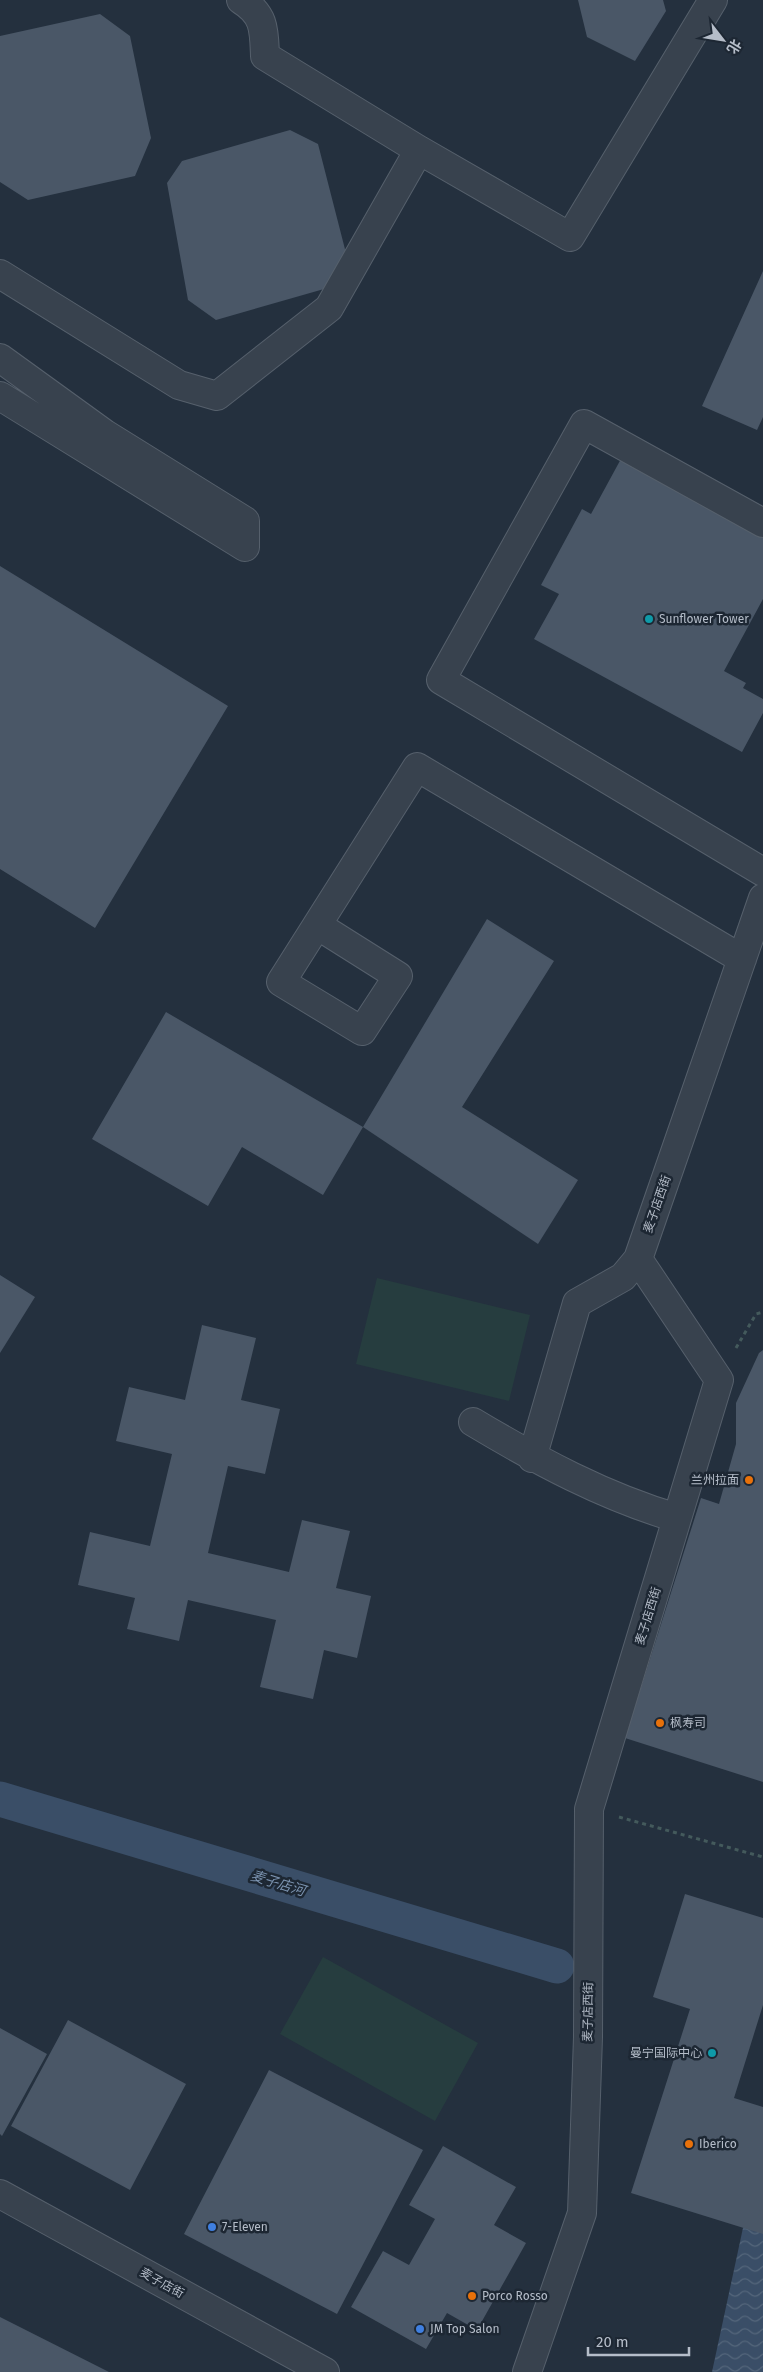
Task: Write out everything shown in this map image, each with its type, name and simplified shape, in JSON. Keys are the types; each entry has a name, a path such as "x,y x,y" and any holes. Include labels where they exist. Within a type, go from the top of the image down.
{"street":[{"path":"251,3 264,27 265,56 419,150 570,237 713,0"},
{"path":"3,282 178,384 217,396 329,308 419,150"},
{"path":"0,358 105,434 245,521 245,547 0,396"},
{"path":"763,523 584,424 441,680 763,872"},
{"path":"317,925 418,767 742,959"},
{"name":"麦子店西街","path":"638,1259 763,898"},
{"path":"532,1458 578,1303 622,1277 638,1259 719,1380"},
{"name":"麦子店西街","path":"527,2372 582,2213 588,2037 589,1810 719,1380"},
{"path":"473,1422 532,1458 636,1506 677,1518"},
{"name":"麦子店街","path":"0,2194 317,2370"}],"path":[{"path":"719,1380 756,1314 763,1312"},
{"path":"589,1810 763,1857"}],"green space":[{"path":"377,1278 530,1315 509,1401 356,1364"},
{"path":"323,1957 478,2043 435,2121 280,2034"}],"water":[{"path":"763,2135 763,2372 712,2372"}],"building":[{"path":"578,0 663,0 666,11 635,61 587,37"},
{"path":"100,14 130,36 151,138 135,176 28,200 0,182 0,36"},
{"path":"290,130 318,144 347,257 331,287 216,320 188,300 167,183 182,161"},
{"path":"763,271 763,417 757,430 702,406"},
{"name":"Sunflower Tower","path":"622,457 763,533 763,599 724,671 746,683 743,688 763,699 763,713 742,752 534,639 559,594 541,585 582,509 591,514"},
{"path":"0,566 228,706 95,928 0,869"},
{"path":"487,919 554,961 462,1107 578,1180 538,1244 363,1127"},
{"path":"166,1012 363,1127 323,1195 242,1147 208,1206 92,1139"},
{"path":"0,1275 35,1297 0,1353"},
{"path":"202,1325 256,1338 241,1400 280,1409 265,1474 228,1466 208,1553 289,1572 302,1520 350,1531 336,1588 371,1596 357,1658 324,1650 313,1699 260,1687 276,1620 188,1600 179,1641 127,1629 135,1598 78,1585 90,1532 150,1546 172,1454 116,1441 129,1387 185,1400"},
{"path":"763,1350 763,1782 625,1738 701,1498 719,1504 736,1444 736,1403 759,1353"},
{"name":"曼宁国际中心","path":"685,1894 763,1918 763,2005 734,2098 763,2107 763,2234 631,2193 690,2009 653,1997"},
{"path":"68,2020 186,2084 130,2190 11,2126"},
{"path":"0,2028 47,2054 2,2136 0,2134"},
{"path":"269,2070 423,2150 337,2314 184,2234"},
{"path":"443,2146 516,2187 494,2225 526,2243 477,2330 447,2313 426,2349 351,2307 383,2251 409,2265 435,2219 409,2205"},
{"path":"0,2317 109,2372 0,2372"}],"waterway":[{"name":"麦子店河","path":"0,1799 557,1966"}],"place":[{"name":"Sunflower Tower","path":"649,619"},
{"name":"兰州拉面","path":"749,1480"},
{"name":"枫寿司","path":"660,1723"},
{"name":"曼宁国际中心","path":"712,2053"},
{"name":"Iberico","path":"689,2144"},
{"name":"7-Eleven","path":"212,2227"},
{"name":"Porco Rosso","path":"472,2296"},
{"name":"JM Top Salon","path":"420,2329"}]}
